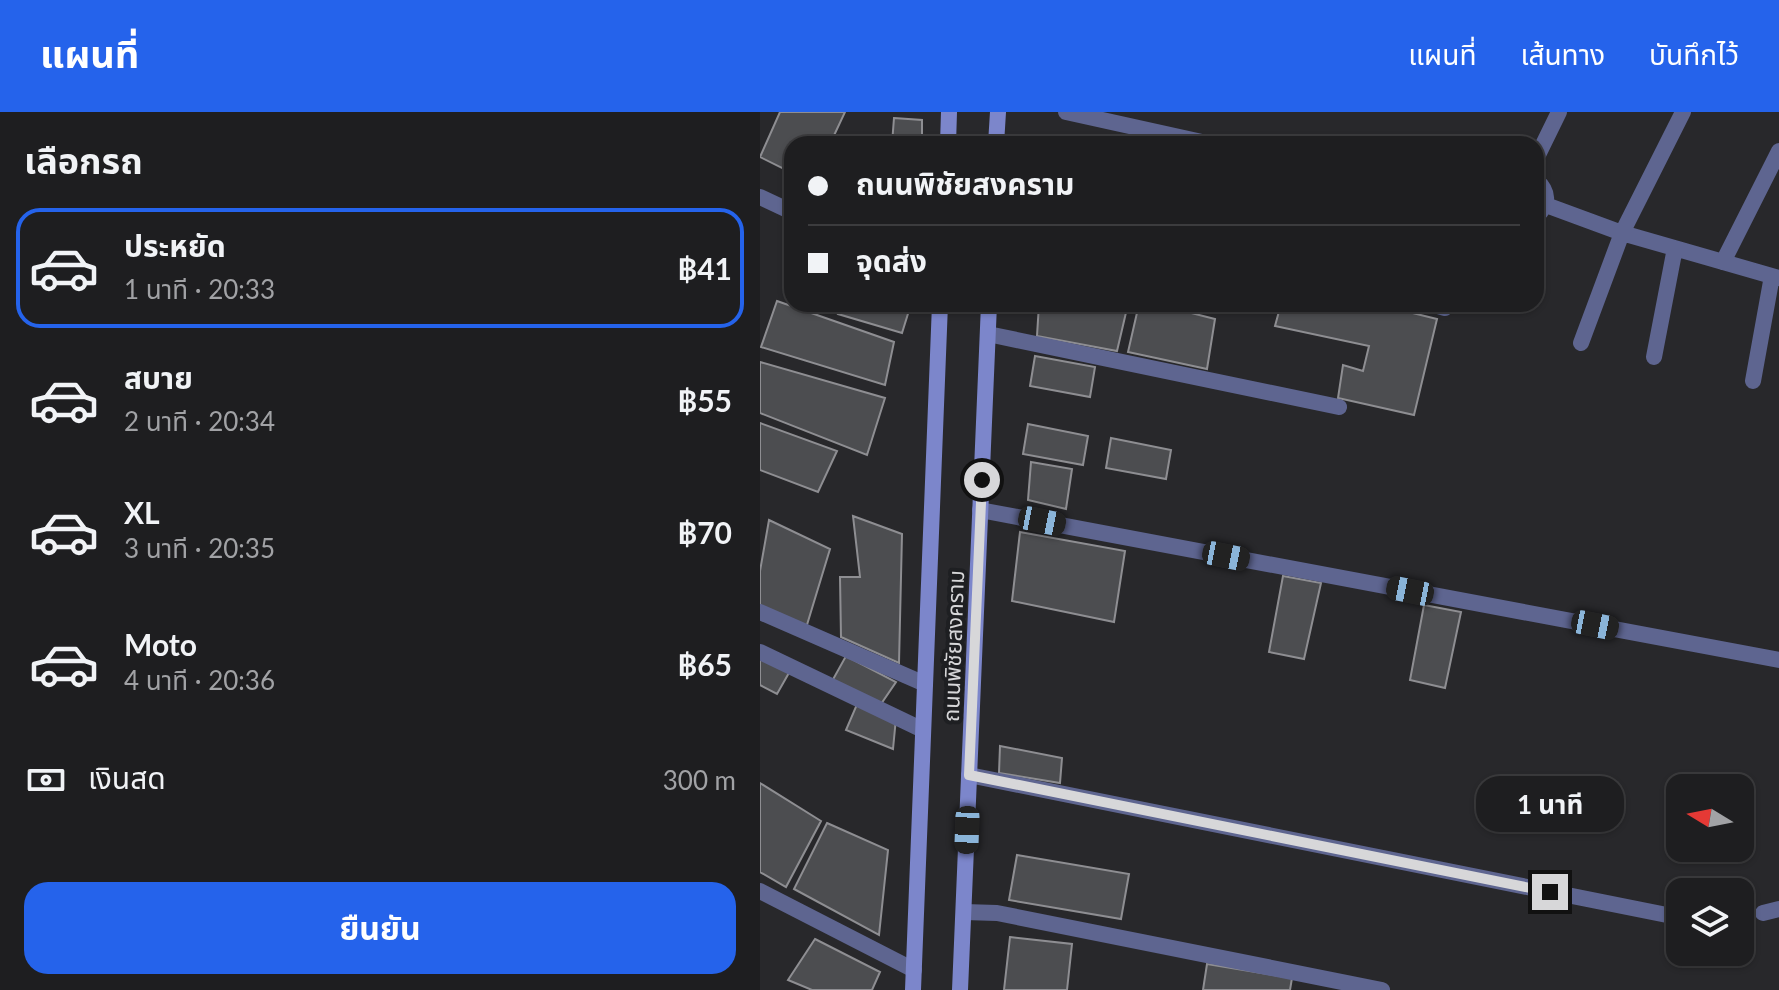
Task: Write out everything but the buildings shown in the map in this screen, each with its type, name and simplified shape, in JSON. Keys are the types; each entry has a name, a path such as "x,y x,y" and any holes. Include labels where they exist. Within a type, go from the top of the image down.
{"main road":[{"path":"948,136 949,112"},
{"path":"996,136 998,112"},
{"name":"ถนนพิชัยสงคราม","path":"913,990 940,312"},
{"name":"ถนนพิชัยสงคราม","path":"960,990 989,312"}],"street":[{"path":"1066,112 1175,136"},
{"path":"1544,143 1559,112"},
{"path":"1581,343 1622,233 1683,112"},
{"path":"1723,262 1779,151"},
{"path":"760,197 784,208"},
{"path":"1544,212 1776,277 1753,381"},
{"path":"1654,357 1675,248"},
{"path":"988,334 1339,407"},
{"path":"980,510 1779,660"},
{"path":"760,612 925,684"},
{"path":"760,652 923,730"},
{"path":"969,775 1666,915"},
{"path":"760,891 914,970"},
{"path":"964,912 1012,916 1382,990"}],"route":[{"path":"982,480 969,775 1550,892"}]}
